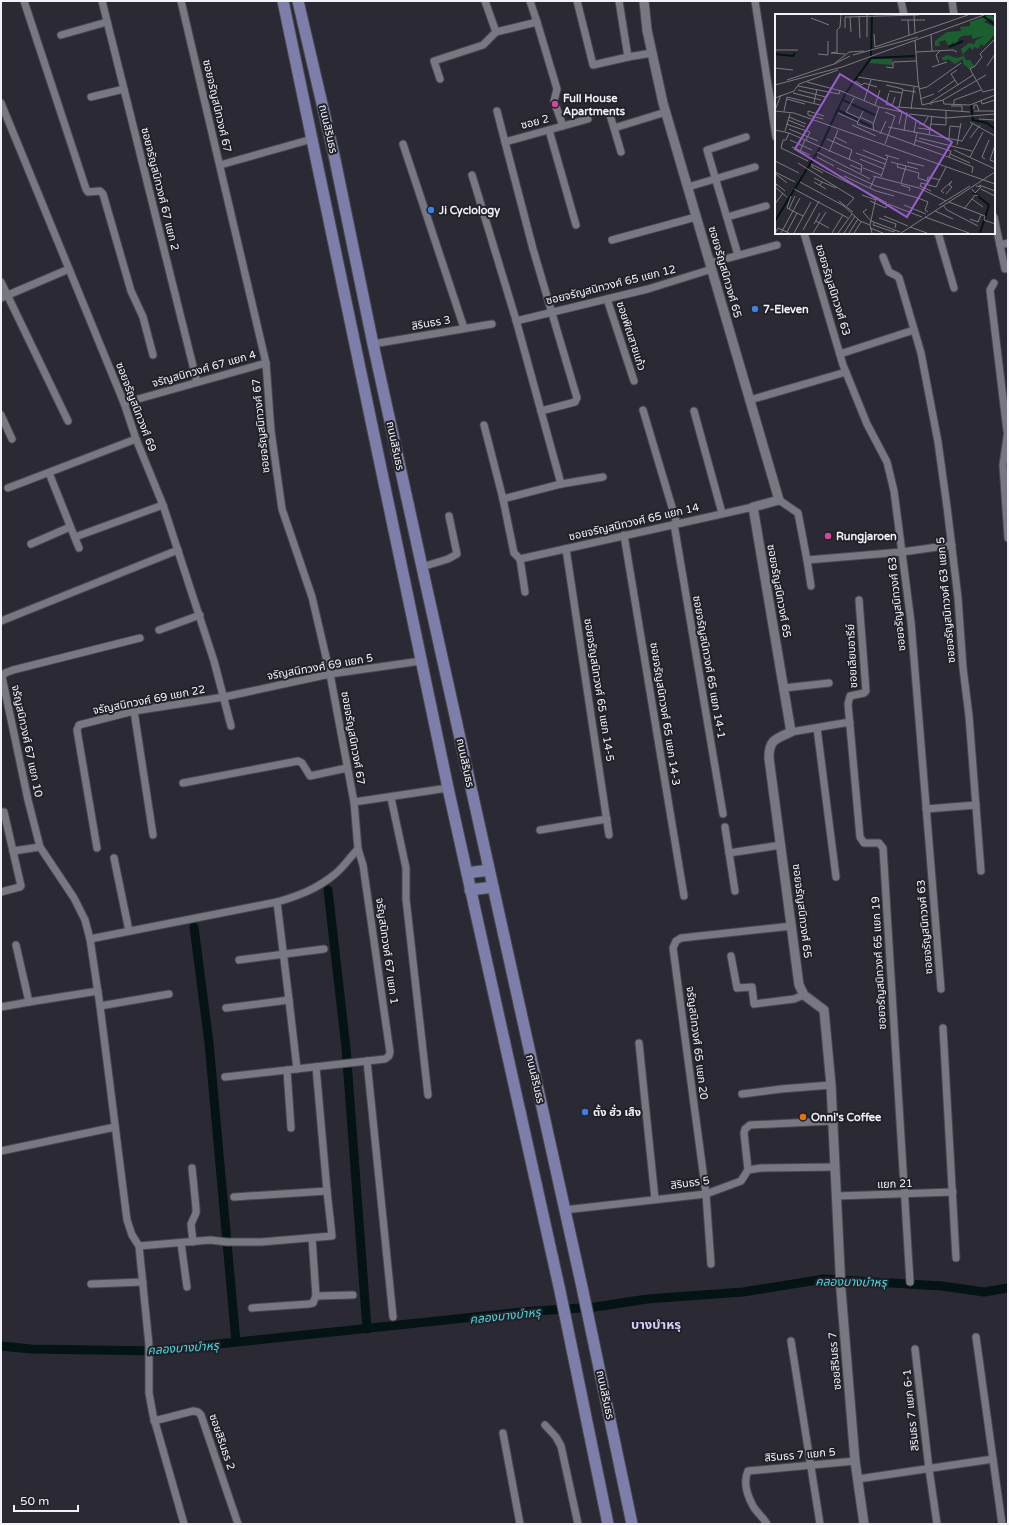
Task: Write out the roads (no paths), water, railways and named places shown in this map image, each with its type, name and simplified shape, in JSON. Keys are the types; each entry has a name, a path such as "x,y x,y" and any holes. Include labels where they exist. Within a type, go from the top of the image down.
{"main road":[{"name":"ถนนสิรินธร","path":"282,1 286,14 448,788 560,1291 608,1524"},
{"name":"ถนนสิรินธร","path":"298,1 334,155 373,344 488,870 582,1286 632,1524"},
{"path":"467,873 488,870"},
{"path":"470,890 493,887"}],"street":[{"path":"24,1 86,190 88,192 100,191 103,194 131,291 143,317 153,355"},
{"name":"ซอยจรัญสนิทวงศ์ 67 แยก 2","path":"102,1 197,382"},
{"name":"ซอยจรัญสนิทวงศ์ 67","path":"180,1 266,363 271,431 282,509 312,597 330,674 354,802 358,849"},
{"path":"485,1 496,32"},
{"name":"ซอย 2","path":"505,142 563,126 554,101 557,89 530,1"},
{"path":"577,1 593,65 652,53"},
{"path":"619,1 628,57"},
{"name":"ซอยจรัญสนิทวงศ์ 65","path":"644,1 652,53 666,112 779,500"},
{"path":"755,1 775,131"},
{"path":"901,1 904,14"},
{"path":"952,1 954,14"},
{"path":"61,35 107,22"},
{"path":"440,79 434,61 483,45 496,32 537,22"},
{"path":"91,97 124,89"},
{"name":"ซอยจรัญสนิทวงศ์ 69","path":"1,103 124,403 136,439 163,504 200,615 231,726"},
{"path":"497,111 526,224 577,398 575,402 541,411"},
{"path":"609,112 621,152"},
{"path":"614,128 666,112"},
{"path":"563,126 588,119"},
{"path":"549,130 576,225"},
{"path":"738,256 707,150 746,137"},
{"path":"220,165 312,139"},
{"path":"403,144 464,328"},
{"path":"688,187 755,167"},
{"path":"472,175 516,321 561,484"},
{"path":"727,217 766,206"},
{"path":"612,240 696,217"},
{"path":"995,222 1007,268"},
{"name":"ซอยจรัญสนิทวงศ์ 63","path":"804,234 846,372 867,424 887,462 894,491 911,622 941,989"},
{"path":"938,234 954,288"},
{"path":"1000,245 1008,243"},
{"name":"ซอยจรัญสนิทวงศ์ 65 แยก 12","path":"516,321 648,289 738,256 777,245"},
{"name":"ซอยจรัญสนิทวงศ์ 63 แยก 5","path":"883,257 889,272 899,278 921,353 939,448 952,545 969,716 981,871"},
{"path":"4,297 68,268"},
{"path":"1,282 4,297 68,421"},
{"path":"994,283 990,290 1008,430 1003,465 1008,538"},
{"name":"ซอยพิณสายแก้ว","path":"607,299 634,381"},
{"name":"สิรินธร 3","path":"373,344 492,324"},
{"path":"840,354 914,330"},
{"name":"จรัญสนิทวงศ์ 67 แยก 4","path":"124,403 266,363"},
{"path":"750,400 846,372"},
{"name":"ซอยจรัญสนิทวงศ์ 65 แยก 14-1","path":"643,410 676,524 723,814"},
{"path":"694,411 722,514"},
{"path":"1,415 12,440"},
{"path":"484,425 503,499 514,553 520,559 525,592"},
{"path":"8,488 136,439"},
{"path":"49,473 70,527 80,548"},
{"path":"503,499 561,484 603,477"},
{"path":"753,507 779,500 798,513 811,586"},
{"path":"75,537 163,504"},
{"name":"ซอยจรัญสนิทวงศ์ 65","path":"753,507 791,732 777,738 772,742 769,748 769,758 799,985 804,996"},
{"name":"ซอยจรัญสนิทวงศ์ 65 แยก 14","path":"520,559 753,507"},
{"path":"422,567 448,559 457,554 449,516"},
{"path":"31,544 70,527"},
{"name":"ซอยจรัญสนิทวงศ์ 65 แยก 14-3","path":"624,535 684,896"},
{"path":"807,560 902,552 952,545"},
{"name":"ซอยจรัญสนิทวงศ์ 65 แยก 14-5","path":"566,549 609,835"},
{"path":"1,621 178,550"},
{"name":"ซอยเลียบอารีย์","path":"850,722 848,699 854,694 864,694 867,688 859,600"},
{"path":"159,630 200,615"},
{"name":"จรัญสนิทวงศ์ 67 แยก 10","path":"139,1246 132,1235 127,1220 90,939 85,920 74,898 40,847 28,800 2,677 5,673 13,670 140,638"},
{"name":"จรัญสนิทวงศ์ 69 แยก 5","path":"224,697 330,674 421,661"},
{"path":"784,688 828,683"},
{"name":"จรัญสนิทวงศ์ 69 แยก 22","path":"97,848 76,730 79,725 134,711 224,697"},
{"path":"134,711 153,835"},
{"path":"791,732 850,722"},
{"name":"ซอยจรัญสนิทวงศ์ 65 แยก 19","path":"850,722 860,837 864,843 879,843 883,848 910,1282"},
{"path":"817,728 836,877"},
{"path":"183,782 298,761 302,763 307,774 310,776 347,768"},
{"path":"354,802 391,798 448,788"},
{"path":"391,798 406,868 406,899 428,1095"},
{"path":"926,808 976,806"},
{"path":"1,812 4,812 21,886 1,892"},
{"path":"540,830 607,819"},
{"path":"725,827 735,891"},
{"path":"729,853 781,845"},
{"path":"13,852 40,847"},
{"path":"90,939 276,902 300,895 313,889 336,874 358,849"},
{"name":"จรัญสนิทวงศ์ 67 แยก 1","path":"358,849 364,873 390,1052 389,1056 385,1059 367,1061"},
{"path":"114,858 129,931"},
{"path":"276,902 284,954 297,1070"},
{"name":"จรัญสนิทวงศ์ 65 แยก 20","path":"711,1264 706,1194 673,948 676,941 682,938 792,926"},
{"path":"16,945 29,1002"},
{"path":"239,960 324,949"},
{"path":"731,956 737,988 752,987 754,1004 794,999 804,996 824,1010 831,1085 837,1196"},
{"path":"1,1007 98,991"},
{"path":"100,1006 169,994"},
{"path":"226,1008 289,1000"},
{"path":"943,1028 956,1258"},
{"path":"638,1043 655,1199"},
{"path":"225,1077 367,1061 393,1316"},
{"path":"184,1524 154,1421 149,1394 150,1358 139,1246 193,1242 261,1242 332,1236 316,1067"},
{"path":"287,1070 291,1128"},
{"path":"742,1094 831,1085"},
{"path":"832,1121 750,1125 745,1129 744,1133 748,1170 761,1168 835,1167"},
{"path":"1,1151 115,1127"},
{"path":"192,1168 196,1208 196,1213 191,1224 193,1242"},
{"name":"สิรินธร 5","path":"564,1210 706,1194 741,1181 748,1170"},
{"path":"234,1197 327,1191"},
{"name":"แยก 21","path":"837,1196 904,1195 953,1192"},
{"name":"ซอยสิรินธร 7","path":"837,1196 841,1290 855,1461 864,1524"},
{"path":"252,1308 313,1303 316,1296 312,1238"},
{"path":"181,1243 187,1286"},
{"path":"91,1284 143,1282"},
{"path":"316,1296 353,1295"},
{"path":"976,1338 1002,1524"},
{"path":"791,1341 812,1465 820,1524"},
{"name":"สิรินธร 7 แยก 6-1","path":"915,1349 937,1524"},
{"name":"ซอยสิรินธร 2","path":"154,1421 193,1411 198,1412 201,1415 238,1524"},
{"path":"544,1425 556,1437 561,1446 578,1524"},
{"path":"503,1433 520,1524"},
{"path":"858,1479 993,1459"},
{"name":"สิรินธร 7 แยก 5","path":"767,1524 764,1518 753,1507 746,1488 745,1478 748,1471 855,1461"}],"waterway":[{"path":"328,890 346,1048 367,1329"},
{"path":"194,927 209,1043 236,1342"},
{"name":"คลองบางบำหรุ","path":"1,1346 31,1349 159,1351 522,1312 595,1307 647,1299 743,1292 824,1279 942,1286 984,1292 1008,1288"}],"place":[{"name":"Full House Apartments","path":"555,104"},
{"name":"Ji Cyclology","path":"431,210"},
{"name":"7-Eleven","path":"755,309"},
{"name":"Rungjaroen","path":"828,536"},
{"name":"ตั้ง ฮั่ว เส็ง","path":"585,1112"},
{"name":"Onni's Coffee","path":"803,1117"}],"district":[{"name":"บางบำหรุ","path":"656,1325"}]}
